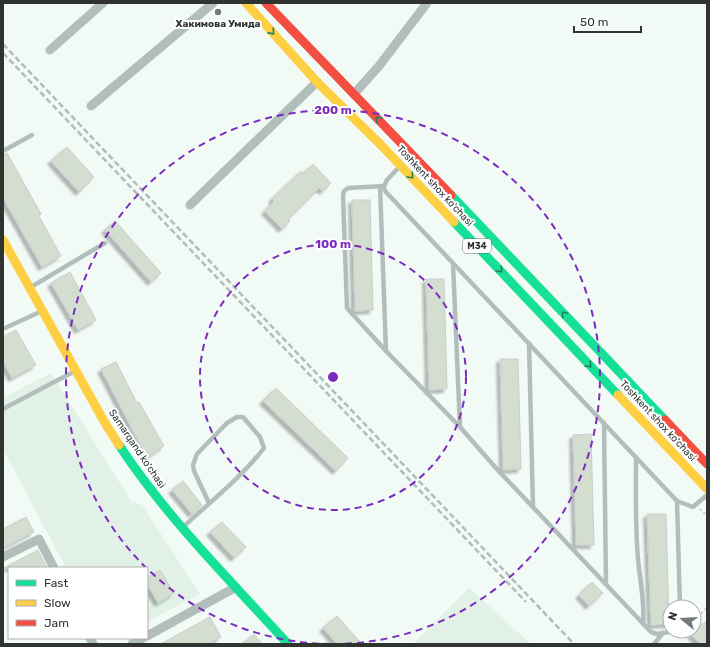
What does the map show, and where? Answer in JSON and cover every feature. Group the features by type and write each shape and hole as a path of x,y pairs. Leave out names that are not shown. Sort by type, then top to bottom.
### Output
{"main road":[{"name":"Toshkent shox ko'chasi","path":"246,3 317,82 381,145 707,489"},
{"name":"Toshkent shox ko'chasi","path":"266,3 393,134 707,464"},
{"path":"381,145 393,134"},
{"name":"Samarqand ko'chasi","path":"3,240 75,371 105,423 131,463 182,528 288,644"}],"street":[{"path":"50,50 103,3"},
{"path":"91,106 213,3"},
{"path":"354,94 379,66 427,3"},
{"path":"190,205 317,82"},
{"path":"3,557 39,539 53,567"},
{"path":"148,635 236,587"},
{"path":"132,644 141,639"}],"lane":[{"path":"3,151 32,135"},
{"path":"386,351 382,186 400,165"},
{"path":"382,186 453,264 677,501 693,507 707,495"},
{"path":"382,186 348,188 344,191 346,302 350,313 460,427 643,624 651,632 657,634 662,633"},
{"path":"29,288 105,243"},
{"path":"453,264 460,427"},
{"path":"5,328 42,311"},
{"path":"528,343 533,507"},
{"path":"3,409 75,371"},
{"path":"182,528 209,503 253,462 264,448 260,437 243,418 237,416 227,422 197,454 193,465 194,471 209,503"},
{"path":"604,423 606,584"},
{"path":"636,457 636,515 638,560 644,609 643,624"},
{"path":"677,501 680,599"},
{"path":"654,644 662,634"}],"path":[{"path":"696,505 707,516"}],"shaded area":[{"path":"51,373 131,501 142,505 200,594 148,621 148,567 65,567 3,449 3,398"},
{"path":"469,588 531,644 413,644"}],"building":[{"path":"67,147 94,177 79,192 51,161"},
{"path":"7,153 41,214 39,216 61,256 42,267 3,198 3,155"},
{"path":"313,164 331,183 323,191 319,188 288,219 290,221 282,229 265,211 274,201 272,199 301,171 303,174"},
{"path":"352,200 370,200 373,310 355,311"},
{"path":"115,221 161,273 151,282 105,230"},
{"path":"70,272 96,320 78,330 51,283"},
{"path":"426,279 444,279 447,389 429,390"},
{"path":"16,330 36,365 12,378 3,362 3,337"},
{"path":"500,359 518,359 521,469 503,470"},
{"path":"116,362 137,403 139,402 164,446 147,458 101,369"},
{"path":"276,388 348,458 336,471 263,401"},
{"path":"591,434 594,545 576,545 573,435"},
{"path":"183,481 202,505 192,514 172,490"},
{"path":"647,514 666,514 668,599 662,599 662,624 651,625"},
{"path":"26,517 34,532 3,548 3,529"},
{"path":"222,522 246,547 234,558 210,532"},
{"path":"38,550 46,567 8,567 4,568"},
{"path":"160,570 174,593 158,603 148,586 148,577"},
{"path":"592,582 603,593 589,606 579,595"},
{"path":"337,616 362,644 337,644 323,628"},
{"path":"210,617 221,637 208,644 161,644"},
{"path":"707,620 707,644 700,644 695,639 702,639 702,625"},
{"path":"254,634 262,644 242,644"}],"railway":[{"path":"3,44 574,644"},
{"path":"3,53 526,602"}],"traffic: fast":[{"path":"451,195 665,420"},
{"path":"454,222 618,395"},
{"path":"119,445 178,523 288,644"}],"traffic: slow":[{"path":"246,3 317,82 381,145 454,222"},
{"path":"3,240 105,423 119,445"},
{"path":"618,395 707,489"}],"traffic: jam":[{"path":"266,3 451,195"},
{"path":"665,420 707,464"}],"place":[{"name":"Хакимова Умида","path":"218,12"}]}
